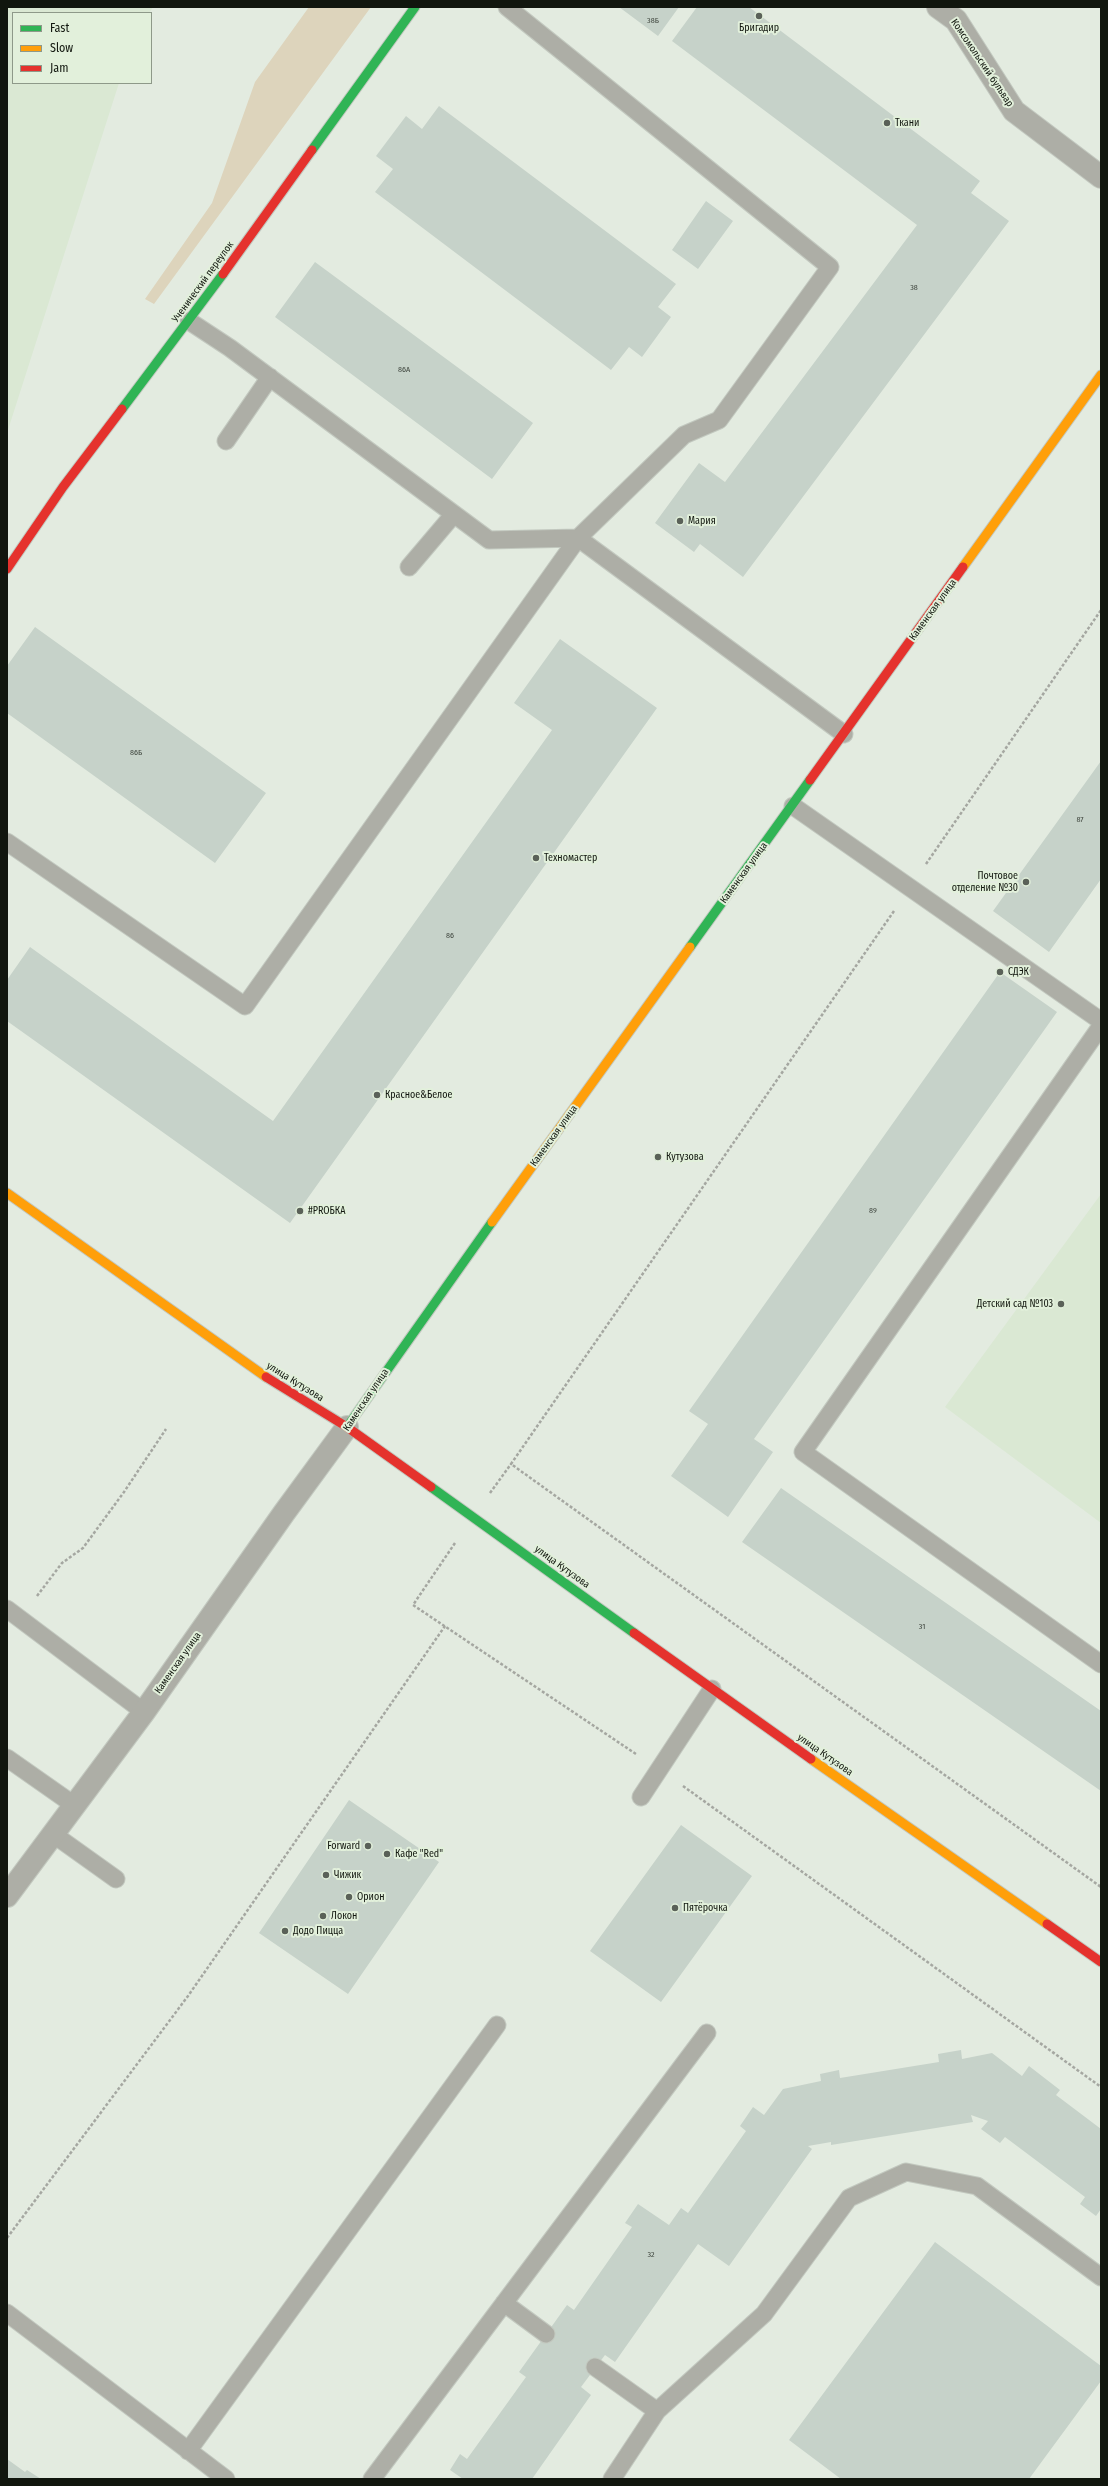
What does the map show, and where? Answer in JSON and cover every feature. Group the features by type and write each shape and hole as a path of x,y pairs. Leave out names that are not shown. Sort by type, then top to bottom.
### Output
{"street":[{"name":"Ученический переулок","path":"7,569 63,488 189,321 415,7"},
{"name":"Комсомольский бульвар","path":"938,7 956,20 1014,111 1101,178"},
{"name":"Каменская улица","path":"7,1896 144,1712 284,1513 348,1427 398,1352 793,806 1101,375"},
{"name":"улица Кутузова","path":"7,1193 266,1378 348,1427 712,1689 1101,1962"}],"lane":[{"path":"7,842 245,1006 578,538 684,435 719,420 830,267 508,7"},
{"path":"189,321 270,377 489,540 578,538 844,734"},
{"path":"226,441 270,377"},
{"path":"409,567 454,514"},
{"path":"793,806 1101,1021"},
{"path":"1101,1026 803,1452 1101,1664"},
{"path":"14,1614 144,1712"},
{"path":"641,1797 712,1689"},
{"path":"7,1758 74,1805"},
{"path":"53,1834 116,1879"},
{"path":"188,2451 497,2025"},
{"path":"372,2479 706,2033"},
{"path":"612,2479 657,2411 764,2314 849,2198 906,2172 977,2186 1101,2277"},
{"path":"504,2303 546,2334"},
{"path":"7,2314 226,2479"},
{"path":"595,2368 657,2411"}],"path":[{"path":"1101,610 511,1464 1101,1887"},
{"path":"14,1614 62,1563 83,1548 124,1492 166,1429"},
{"path":"413,1605 660,1770 1101,2087"},
{"path":"7,2238 188,1996 445,1626"}],"shaded area":[{"path":"7,7 153,7 150,12 12,12 12,84 119,84 7,433"},
{"path":"309,7 371,7 154,304 145,299 212,203 255,82"},
{"name":"Детский сад №103","path":"1101,1194 1101,1523 945,1407"}],"building":[{"path":"619,7 679,7 658,36"},
{"path":"697,7 749,7 980,181 971,193 1009,221 743,577 700,544 694,552 655,523 699,463 725,482 917,225 672,41"},
{"path":"439,106 676,284 658,307 671,317 642,357 629,347 611,370 375,192 393,169 376,156 406,116 422,129"},
{"path":"706,201 733,221 698,269 672,250"},
{"path":"315,262 533,423 492,479 275,317"},
{"path":"35,627 266,793 215,863 7,713 7,666"},
{"path":"560,639 657,708 290,1223 7,1021 7,980 30,947 273,1121 552,730 514,703"},
{"path":"1101,761 1101,879 1049,952 993,911"},
{"path":"1000,972 1057,1012 754,1439 773,1452 728,1517 671,1476 708,1424 689,1411"},
{"path":"781,1488 1101,1711 1101,1791 742,1542"},
{"name":"Орион","path":"349,1800 439,1862 348,1994 259,1933"},
{"name":"Пятёрочка","path":"681,1825 752,1876 661,2002 590,1951"},
{"path":"961,2050 962,2059 992,2053 1022,2076 1029,2066 1060,2090 1056,2095 1101,2129 1101,2209 1096,2216 1080,2204 1085,2197 1005,2137 1000,2143 981,2129 988,2121 971,2115 973,2122 831,2145 831,2142 808,2146 812,2149 729,2266 698,2244 615,2362 605,2355 581,2387 591,2395 532,2479 463,2479 450,2470 460,2454 467,2459 526,2377 519,2372 567,2305 574,2310 632,2227 625,2223 638,2204 669,2225 681,2208 688,2213 746,2131 740,2126 753,2107 764,2115 783,2089 821,2081 820,2074 839,2070 840,2078 939,2062 938,2054"},
{"path":"935,2242 1101,2366 1101,2381 1029,2479 841,2479 789,2440"},
{"path":"7,2459 25,2472 27,2470 41,2479 7,2479"}],"traffic: fast":[{"path":"312,150 415,7"},
{"path":"122,409 223,274"},
{"path":"690,947 810,780"},
{"path":"347,1427 492,1222"},
{"path":"431,1487 634,1633"}],"traffic: slow":[{"path":"963,567 1101,375"},
{"path":"492,1222 690,947"},
{"path":"7,1193 266,1377"},
{"path":"811,1759 1047,1924"}],"traffic: jam":[{"path":"223,274 312,150"},
{"path":"7,569 63,487 122,409"},
{"path":"810,780 963,567"},
{"path":"266,1377 347,1427 431,1487"},
{"path":"634,1633 811,1759"},
{"path":"1047,1924 1101,1962"}],"place":[{"name":"Бригадир","path":"759,16"},
{"name":"Ткани","path":"887,123"},
{"name":"Мария","path":"680,521"},
{"name":"Техномастер","path":"536,858"},
{"name":"Почтовое отделение №30","path":"1026,882"},
{"name":"СДЭК","path":"1000,972"},
{"name":"Красное&Белое","path":"377,1095"},
{"name":"Кутузова","path":"658,1157"},
{"name":"#PROБКА","path":"300,1211"},
{"name":"Детский сад №103","path":"1061,1304"},
{"name":"Forward","path":"368,1846"},
{"name":"Кафе \"Red\"","path":"387,1854"},
{"name":"Чижик","path":"326,1875"},
{"name":"Орион","path":"349,1897"},
{"name":"Пятёрочка","path":"675,1908"},
{"name":"Локон","path":"323,1916"},
{"name":"Додо Пицца","path":"285,1931"}]}
